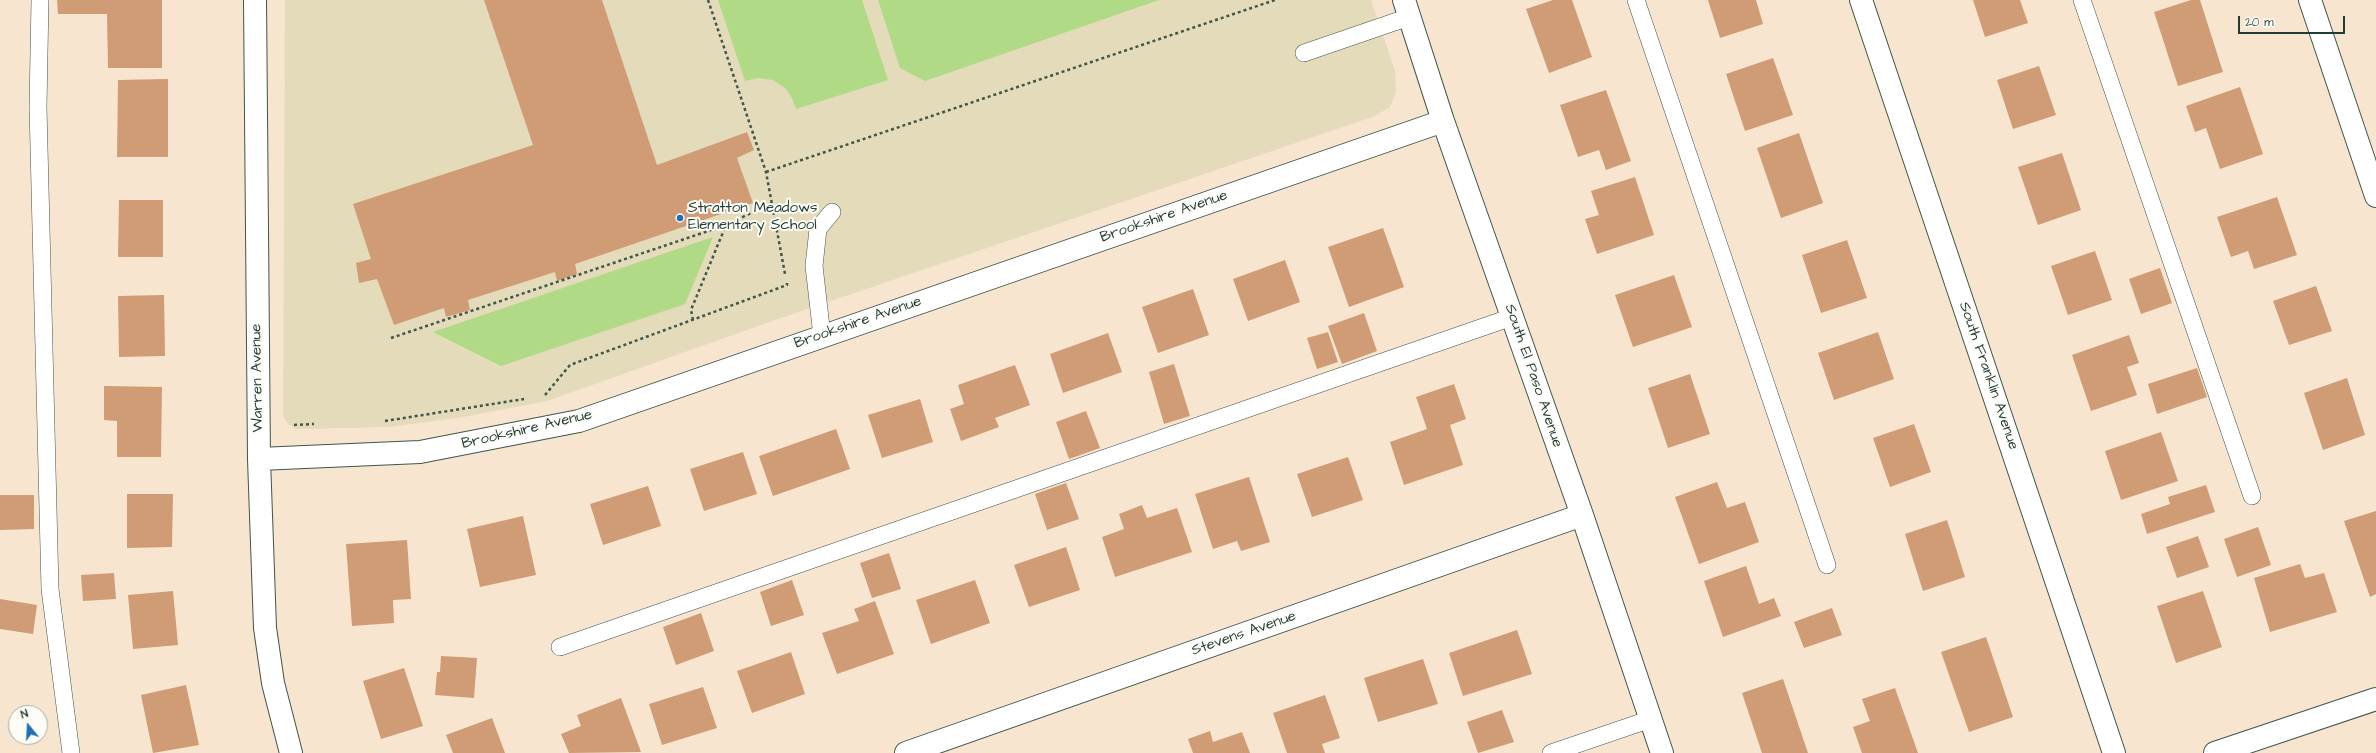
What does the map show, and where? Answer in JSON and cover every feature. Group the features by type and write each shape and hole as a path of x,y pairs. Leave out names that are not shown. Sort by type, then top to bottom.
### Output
{"street":[{"name":"Warren Avenue","path":"255,0 259,459 265,628 273,683 291,753"},
{"name":"South Franklin Avenue","path":"1861,0 2114,753"},
{"path":"2310,0 2376,196"},
{"name":"South El Paso Avenue","path":"1406,9 1443,121 1582,515 1662,753"},
{"name":"Brookshire Avenue","path":"259,459 420,452 579,421 1443,121"},
{"name":"Stevens Avenue","path":"906,753 1582,515"},
{"path":"2215,753 2376,699"}],"lane":[{"path":"40,0 38,107 50,589 71,753"},
{"path":"1636,0 1827,565"},
{"path":"2082,0 2252,496"},
{"path":"1304,53 1406,9"},
{"path":"822,336 814,266 818,229 832,212"},
{"path":"560,647 1512,317"},
{"path":"1551,753 1651,719"}],"path":[{"path":"540,396 547,395 570,365 787,285 766,172 708,0"},
{"path":"766,172 1275,0"},
{"path":"391,338 726,225 772,203"},
{"path":"693,320 691,310 726,225"},
{"path":"378,422 532,398"},
{"path":"294,425 317,424"}],"shaded area":[{"name":"Stratton Meadows Elementary School","path":"285,0 1371,0 1395,71 1396,92 1390,107 1375,116 775,320 547,401 463,417 390,427 296,429 288,424 283,416"}],"green space":[{"path":"718,0 862,0 888,80 796,109 792,98 786,89 773,80 758,78 745,81"},
{"path":"878,0 1159,0 925,81 900,68"},
{"path":"713,237 685,304 501,366 433,332"}],"building":[{"path":"57,0 162,0 162,68 108,68 107,14 58,14"},
{"path":"484,0 602,0 657,165 747,132 754,150 737,158 753,203 575,264 577,274 557,281 555,272 468,300 470,310 446,317 444,308 394,325 377,279 359,283 356,263 371,259 353,204 533,145"},
{"path":"1553,0 1572,0 1592,57 1549,73 1526,9"},
{"path":"1708,0 1756,0 1763,24 1720,38"},
{"path":"1973,0 2020,0 2028,23 1985,37"},
{"path":"2191,0 2200,0 2223,72 2178,86 2154,12"},
{"path":"1773,58 1793,115 1745,131 1726,74"},
{"path":"2039,66 2056,115 2013,129 1997,80"},
{"path":"168,79 168,157 117,157 118,80"},
{"path":"2240,87 2263,154 2220,169 2206,128 2195,132 2186,106"},
{"path":"1606,90 1631,161 1606,170 1599,150 1578,157 1560,105"},
{"path":"1799,133 1823,203 1781,218 1757,148"},
{"path":"2062,153 2081,210 2038,225 2018,167"},
{"path":"1635,177 1654,235 1597,254 1585,219 1599,215 1591,191"},
{"path":"2277,197 2297,255 2254,269 2248,251 2231,257 2217,217"},
{"path":"119,200 163,200 163,257 118,257"},
{"path":"1383,228 1404,287 1349,307 1328,247"},
{"path":"1847,240 1867,298 1821,313 1802,255"},
{"path":"2095,251 2112,300 2068,315 2051,266"},
{"path":"1285,260 1300,302 1248,321 1233,279"},
{"path":"2160,268 2172,303 2141,314 2129,279"},
{"path":"1674,275 1692,327 1633,347 1615,295"},
{"path":"2316,286 2332,331 2289,345 2273,301"},
{"path":"1193,289 1209,335 1158,353 1142,307"},
{"path":"164,295 165,356 119,357 118,296"},
{"path":"1364,313 1377,351 1342,364 1328,326"},
{"path":"1328,332 1338,362 1317,369 1307,338"},
{"path":"1878,332 1894,379 1834,400 1818,353"},
{"path":"1108,333 1122,372 1063,393 1050,354"},
{"path":"2129,335 2139,363 2127,367 2137,395 2091,411 2072,355"},
{"path":"1174,364 1190,416 1164,424 1149,372"},
{"path":"1015,365 1030,405 995,418 999,427 961,441 950,409 964,404 958,385"},
{"path":"2197,368 2207,397 2157,414 2148,384"},
{"path":"1690,374 1710,434 1668,448 1648,388"},
{"path":"2347,378 2365,435 2323,450 2304,393"},
{"path":"1454,384 1466,419 1450,425 1463,465 1404,485 1390,442 1427,429 1416,397"},
{"path":"104,386 162,387 161,457 117,457 117,421 104,420"},
{"path":"920,399 933,442 882,458 868,415"},
{"path":"1086,411 1100,448 1069,459 1056,422"},
{"path":"1914,424 1931,472 1890,487 1873,438"},
{"path":"836,429 850,469 773,496 759,456"},
{"path":"2161,432 2178,481 2121,500 2105,451"},
{"path":"743,452 757,494 704,511 690,469"},
{"path":"1348,457 1363,500 1312,517 1297,474"},
{"path":"1249,477 1270,542 1241,551 1237,541 1213,549 1195,494"},
{"path":"1717,482 1727,508 1745,502 1759,542 1699,564 1675,497"},
{"path":"1066,483 1079,519 1047,530 1035,494"},
{"path":"2206,485 2215,512 2147,534 2141,514 2170,504 2168,497"},
{"path":"648,486 661,526 603,545 590,504"},
{"path":"127,494 173,494 172,547 127,548"},
{"path":"0,495 34,495 34,529 0,530"},
{"path":"1142,505 1147,518 1177,508 1192,552 1115,577 1102,537 1124,529 1119,514"},
{"path":"2376,511 2376,594 2370,597 2344,521"},
{"path":"523,516 536,575 480,587 467,529"},
{"path":"1947,520 1965,577 1923,591 1905,534"},
{"path":"2258,527 2271,565 2237,577 2224,539"},
{"path":"2198,536 2209,567 2177,578 2166,547"},
{"path":"407,540 411,599 393,600 394,623 352,626 346,544"},
{"path":"1066,547 1080,590 1029,607 1014,565"},
{"path":"889,553 901,589 872,598 860,563"},
{"path":"2300,564 2305,578 2324,573 2337,612 2270,632 2254,578"},
{"path":"1746,566 1759,604 1774,598 1781,616 1723,637 1704,581"},
{"path":"114,573 116,599 83,601 81,575"},
{"path":"792,580 804,615 771,626 760,592"},
{"path":"975,580 990,623 931,644 916,600"},
{"path":"173,591 178,645 133,649 128,595"},
{"path":"2203,591 2222,647 2176,663 2157,606"},
{"path":"0,599 37,605 33,634 0,629"},
{"path":"875,601 894,654 837,674 822,633 859,621 854,609"},
{"path":"1832,608 1842,635 1804,648 1794,622"},
{"path":"701,613 714,651 676,665 663,627"},
{"path":"1517,630 1532,674 1463,696 1449,653"},
{"path":"1986,637 2013,717 1969,732 1941,652"},
{"path":"791,652 805,694 752,713 737,671"},
{"path":"441,656 477,658 474,698 435,695 437,672 440,672"},
{"path":"1423,659 1438,704 1378,722 1364,678"},
{"path":"404,668 423,726 381,739 363,681"},
{"path":"1783,679 1808,753 1762,753 1742,693"},
{"path":"186,685 199,745 153,753 141,695"},
{"path":"703,687 717,728 662,745 649,704"},
{"path":"1895,688 1918,753 1862,753 1853,727 1870,721 1862,699"},
{"path":"1325,695 1340,738 1322,744 1325,753 1287,753 1273,713"},
{"path":"621,698 641,752 569,753 561,734 581,726 577,715"},
{"path":"1502,710 1514,742 1478,753 1467,722"},
{"path":"492,718 505,753 453,753 446,735"},
{"path":"1210,731 1213,742 1242,732 1250,753 1193,753 1188,739"}],"place":[{"name":"Stratton Meadows Elementary School","path":"680,218"}]}
